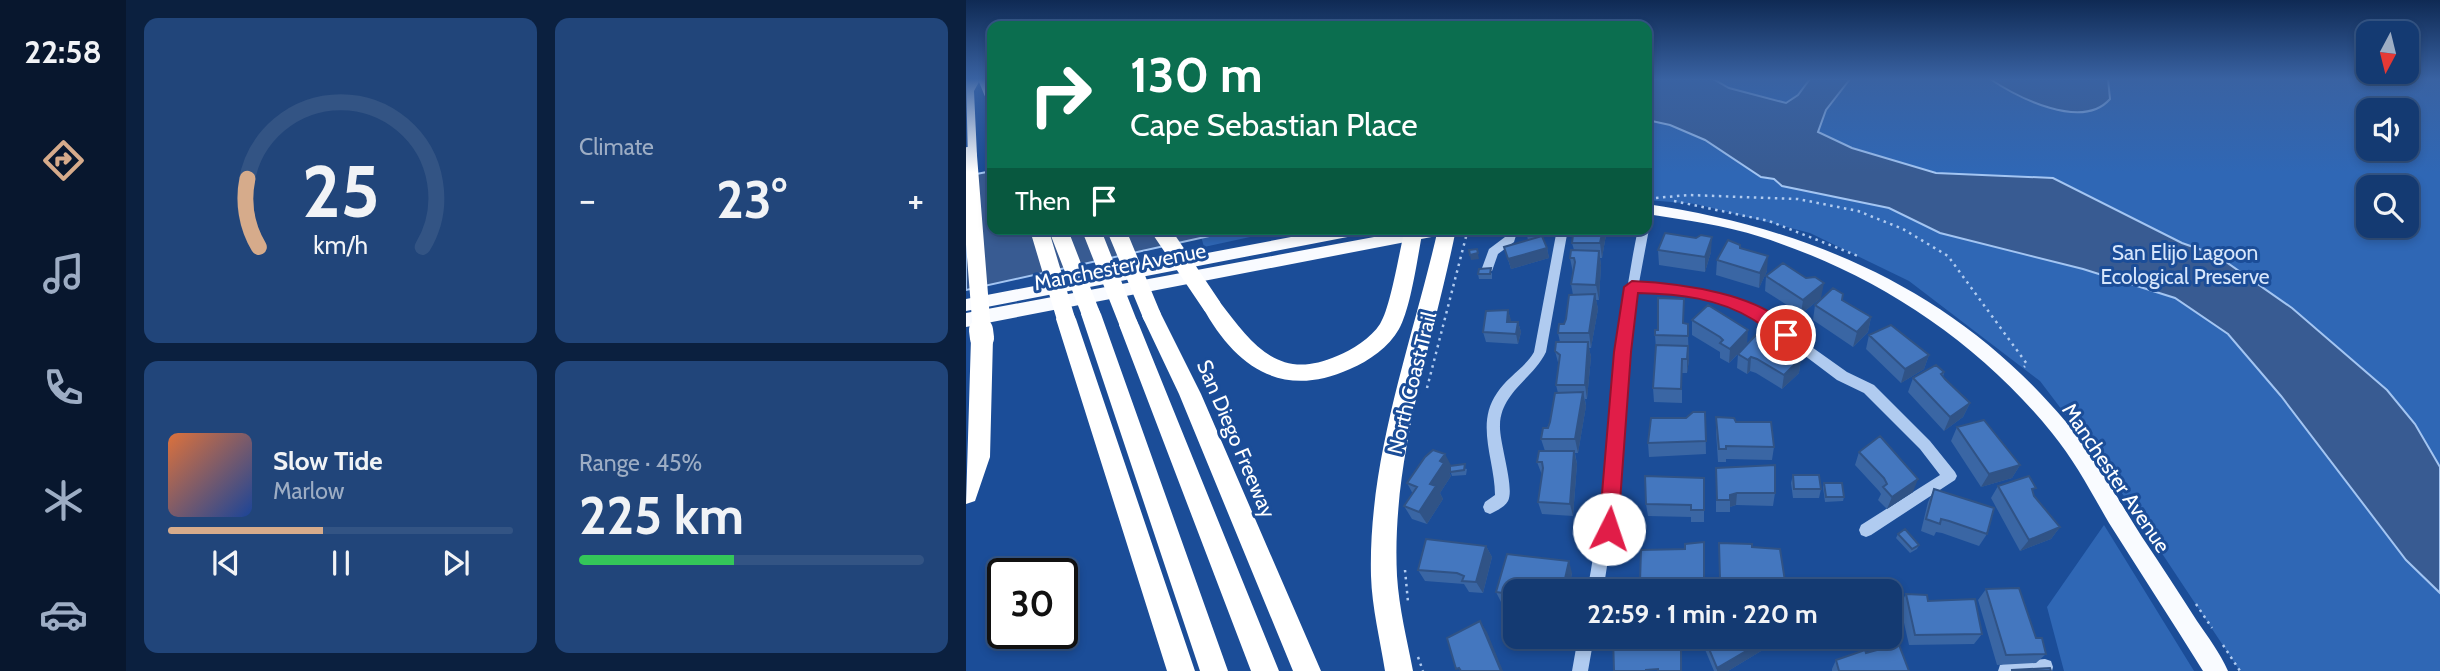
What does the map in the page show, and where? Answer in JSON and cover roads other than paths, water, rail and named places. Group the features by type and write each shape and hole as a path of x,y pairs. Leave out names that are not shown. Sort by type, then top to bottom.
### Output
{"highway":[{"path":"966,493 978,457 982,338 967,110"},
{"path":"1041,235 1181,671"},
{"path":"1060,235 1091,314 1214,671"},
{"path":"1093,235 1265,671"},
{"name":"San Diego Freeway","path":"1118,235 1152,316 1190,394 1307,671"},
{"path":"1164,235 1247,352 1270,368 1292,372 1330,368 1359,356 1383,337 1391,325 1413,235"},
{"path":"1399,671 1384,576 1388,495 1398,436 1446,235"}],"main road":[{"name":"Manchester Avenue","path":"1652,207 1760,230 1824,252 1919,302 2015,379 2059,427 2216,671"},
{"name":"Manchester Avenue","path":"966,305 1332,235"},
{"name":"Manchester Avenue","path":"966,320 1399,235"}],"street":[{"path":"1488,268 1493,251 1510,239 1511,235"},
{"path":"1490,507 1502,498 1503,489 1493,432 1497,405 1503,393 1537,361 1562,235"},
{"path":"1598,579 1609,529 1622,352 1643,235"},
{"path":"1632,287 1680,289 1726,300 1760,316 1842,376 1869,389 1925,444 1950,476 1866,530"},
{"path":"1580,671 1584,649"}],"lane":[{"path":"2006,671 2045,667"}],"park label":[{"name":"San Elijo Lagoon Ecological Preserve","path":"2185,265"}]}
